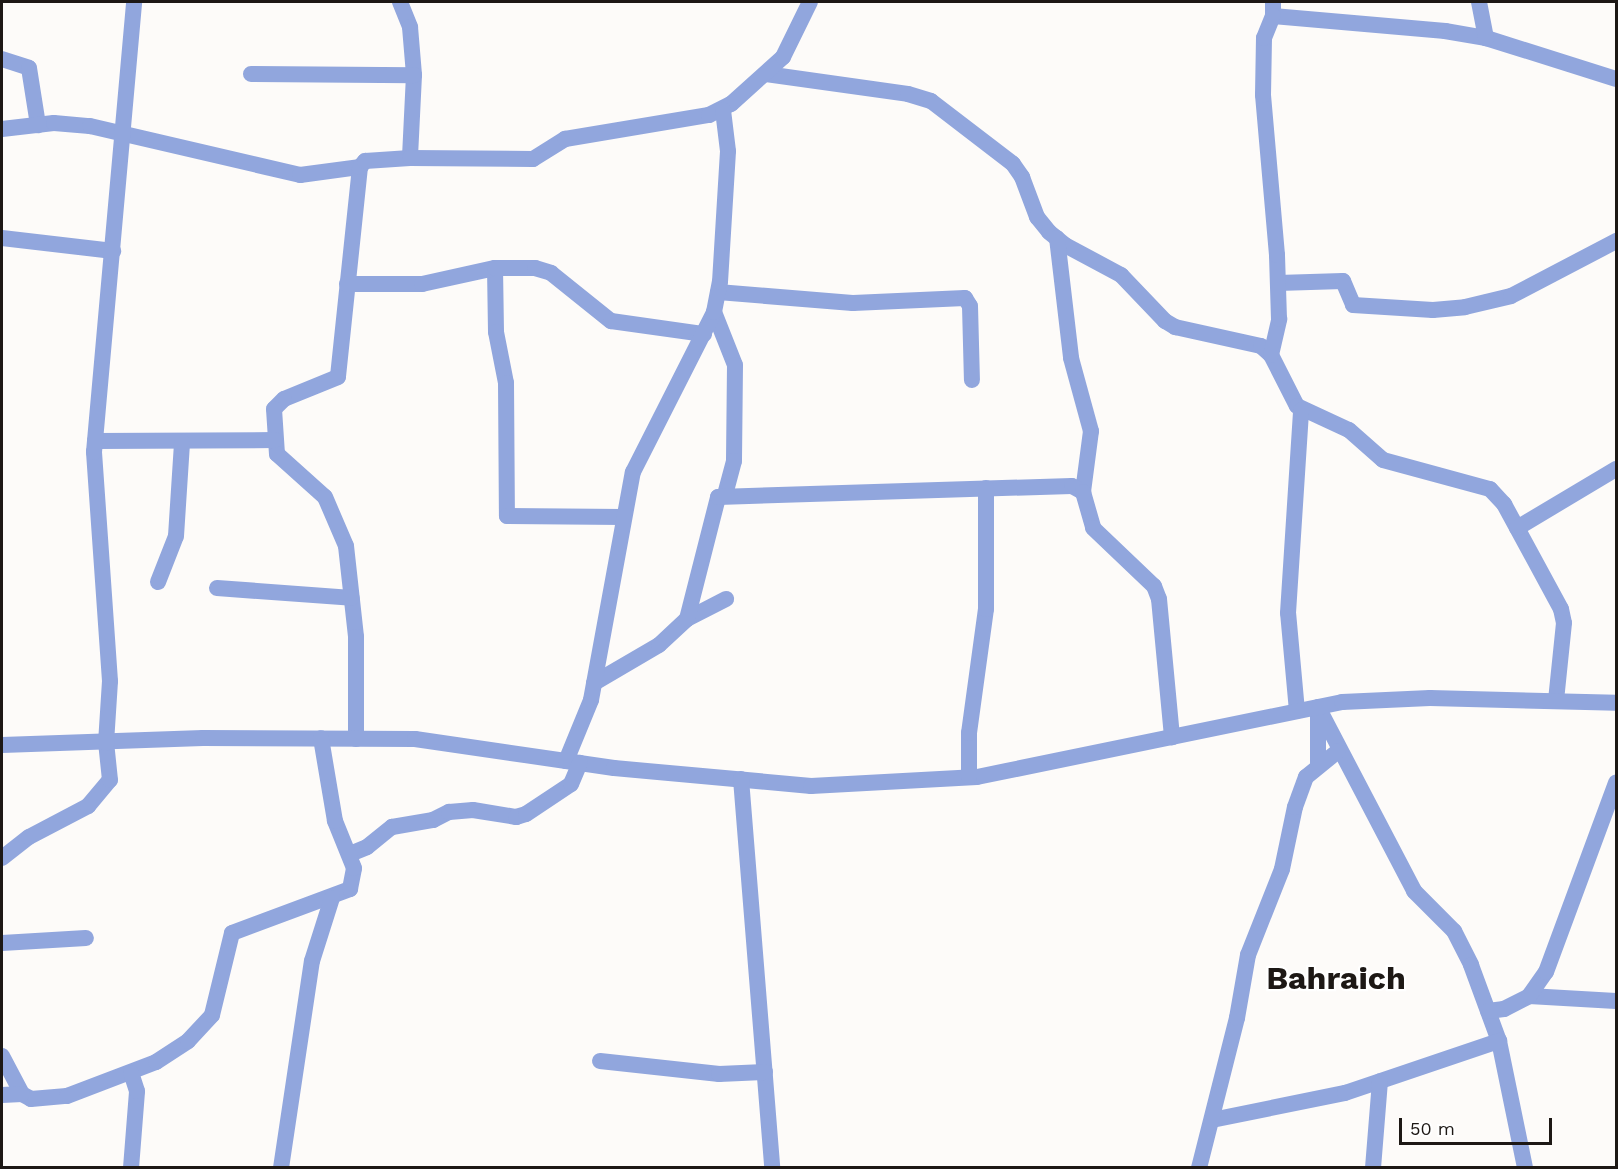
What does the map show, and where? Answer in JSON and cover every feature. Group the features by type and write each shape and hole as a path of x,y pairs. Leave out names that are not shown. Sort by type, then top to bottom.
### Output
{"street":[{"path":"2,858 29,837 88,806 105,790 110,771 106,743 110,681 95,441 134,2"},
{"path":"400,2 410,27 414,75 410,158"},
{"path":"356,739 356,637 346,546 325,497 277,454 274,410 278,402 338,377 360,167 365,161 410,158 533,159 565,139 723,110 783,57 810,2"},
{"path":"1479,2 1485,38"},
{"path":"1270,355 1279,319 1263,95 1264,38 1273,9 1485,38 1617,79"},
{"path":"2,59 29,68 38,125"},
{"path":"251,74 414,75"},
{"path":"766,74 908,94 931,101 1012,164 1022,177 1037,216 1057,238 1121,275 1158,314 1175,327 1248,341 1270,355 1291,398 1302,410 1349,430 1383,460 1490,489 1517,528 1561,609 1564,623 1556,700"},
{"path":"350,854 367,847 392,827 433,820 449,812 473,810 516,817 526,814 571,784 573,762 594,683 623,517 641,451 714,312 718,292 728,151 723,110"},
{"path":"2,129 38,125 90,126 300,175 360,167"},
{"path":"2,238 113,251"},
{"path":"1057,238 1071,358 1090,431 1083,492 1093,528 1146,577 1159,599 1172,737"},
{"path":"1278,283 1342,281 1353,304 1433,310 1465,307 1512,296 1617,241"},
{"path":"347,284 422,284 495,268 535,268 551,273 611,321 704,334"},
{"path":"495,268 496,332 506,383 507,516 623,517"},
{"path":"718,292 853,303 965,298 970,306 972,380"},
{"path":"714,312 735,365 734,461 725,495"},
{"path":"1297,711 1288,613 1302,410"},
{"path":"95,441 275,440"},
{"path":"158,582 176,536 182,442"},
{"path":"1517,528 1617,469"},
{"path":"687,619 715,501 725,495 1072,486 1083,492"},
{"path":"969,777 969,733 986,609 986,488"},
{"path":"217,588 352,598"},
{"path":"594,683 658,645 687,619 726,599"},
{"path":"2,746 321,738 415,739 573,762 811,786 969,777 1318,707 1430,698 1617,703"},
{"path":"1318,707 1338,751 1414,891 1454,931 1499,1041 1525,1167"},
{"path":"1318,707 1318,765"},
{"path":"2,1095 22,1094 31,1099 67,1096 131,1073 188,1041 212,1015 232,933 332,898 350,889 353,881 350,854 335,821 321,738"},
{"path":"1199,1167 1238,1018 1248,955 1282,869 1295,807 1306,777 1338,751"},
{"path":"741,779 772,1167"},
{"path":"1488,1011 1504,1010 1529,996 1546,972 1617,783"},
{"path":"281,1167 312,961 332,898"},
{"path":"2,943 86,938"},
{"path":"1529,996 1617,1000"},
{"path":"1212,1120 1305,1103 1380,1081 1499,1041"},
{"path":"2,1056 22,1094"},
{"path":"600,1061 718,1074 765,1072"},
{"path":"131,1073 136,1091 131,1167"},
{"path":"1373,1167 1380,1081"}],"district":[{"name":"Bahraich","path":"1336,978"}]}
